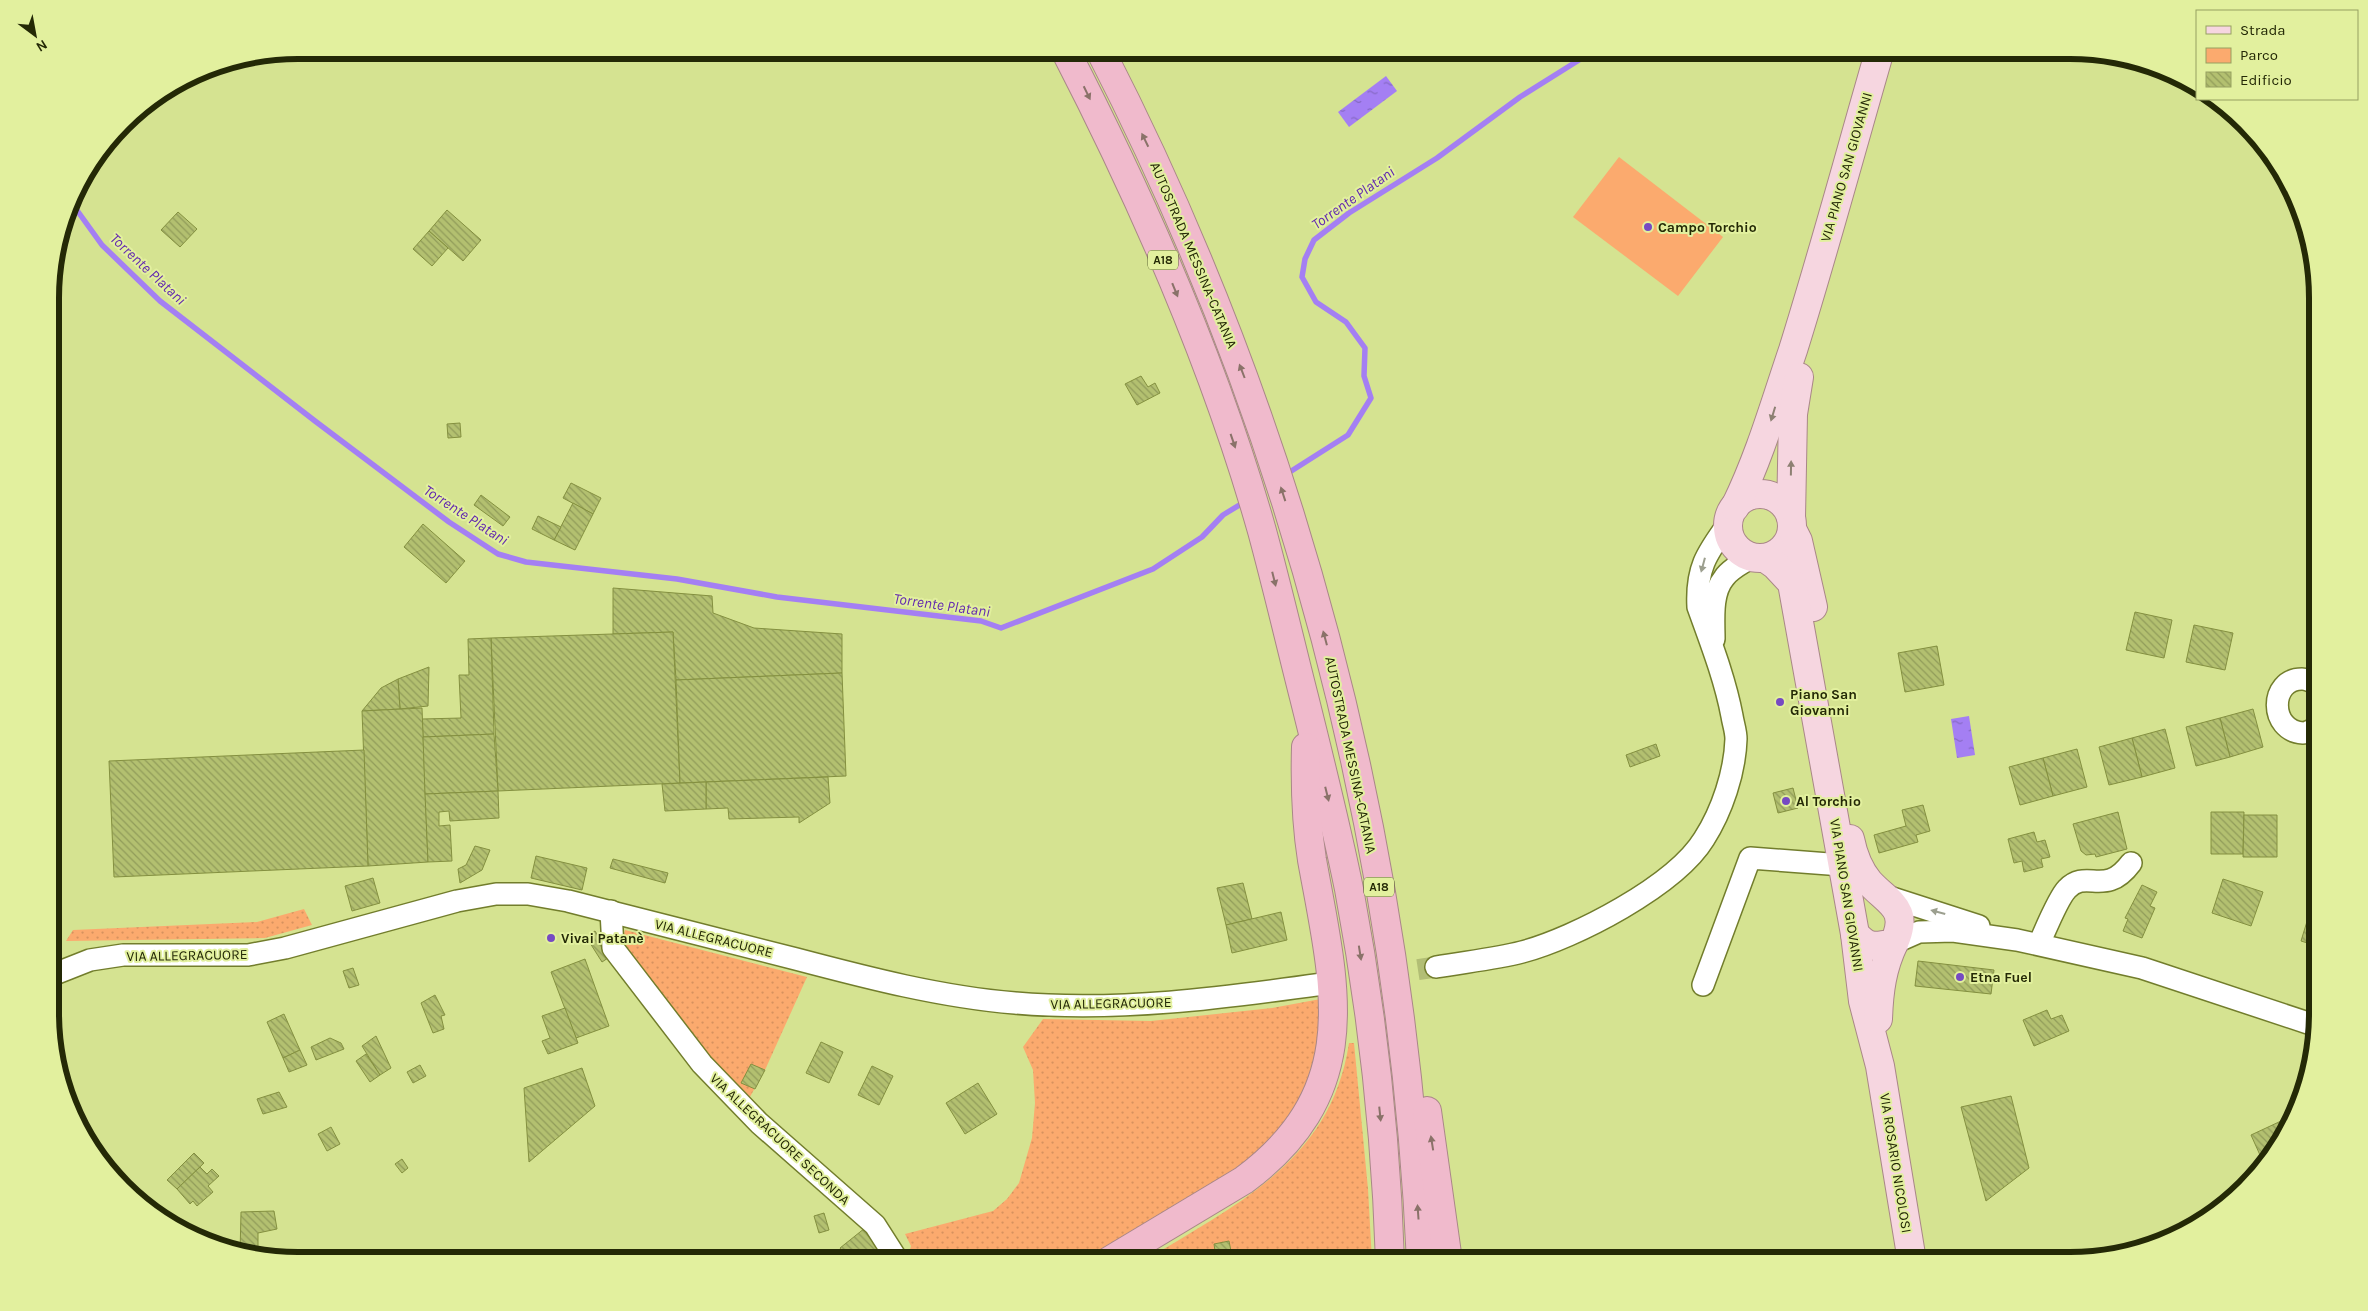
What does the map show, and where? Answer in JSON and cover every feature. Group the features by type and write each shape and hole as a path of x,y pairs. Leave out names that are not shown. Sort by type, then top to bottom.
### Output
{"highway":[{"name":"A18","path":"1069,59 1148,223 1216,393 1262,532 1339,842 1359,949 1376,1080 1389,1252"},
{"name":"AUTOSTRADA MESSINA-CATANIA","path":"1104,59 1148,146 1217,305 1292,521 1336,679 1360,780 1400,1012 1414,1149 1420,1252"},
{"path":"1124,1252 1244,1180 1264,1164 1291,1137 1313,1103 1321,1085 1331,1051 1333,1028 1326,930 1312,858 1304,794 1308,713"},
{"path":"1140,1252 1270,1170 1285,1156 1309,1126 1328,1087 1339,1051 1343,1028 1341,966 1324,857 1308,815"},
{"path":"1372,846 1395,910 1444,1218 1447,1252"}],"main road":[{"name":"VIA PIANO SAN GIOVANNI","path":"1813,284 1877,59"},
{"path":"1813,284 1793,414 1789,539 1783,548 1758,557 1742,553 1734,545 1729,535 1731,516 1767,432 1813,284"},
{"path":"1731,516 1743,499 1754,495 1766,495 1777,499 1786,507 1791,523"},
{"name":"VIA PIANO SAN GIOVANNI","path":"1791,523 1798,541 1808,582 1852,850 1859,867 1869,882 1886,896 1900,916 1901,928 1885,963 1879,991 1880,1066"},
{"name":"VIA PIANO SAN GIOVANNI","path":"1758,557 1775,565 1792,583 1855,934 1863,1001 1880,1066"},
{"path":"1855,934 1864,944 1876,947 1894,943"},
{"name":"VIA ROSARIO NICOLOSI","path":"1880,1066 1911,1252"}],"street":[{"path":"1436,967 1522,952 1566,936 1609,914 1659,884 1687,860 1704,840 1717,813 1730,778 1736,738 1727,693 1698,607 1698,594 1703,559 1731,516"},
{"path":"1713,649 1716,596 1719,586 1724,578 1758,557"},
{"path":"2309,681 2302,679 2287,684 2277,698 2277,715 2287,728 2303,733 2309,731"},
{"path":"1703,985 1750,858 1842,865"},
{"path":"2038,944 2066,889 2077,882 2108,882 2122,875 2131,863"},
{"name":"VIA ALLEGRACUORE","path":"59,972 90,960 123,955 248,955 284,948 458,901 496,894 528,894 568,900 901,986 1016,1003 1077,1006 1152,1004 1229,997 1323,984"},
{"path":"1886,896 2017,940"},
{"name":"VIA ALLEGRACUORE SECONDA","path":"611,912 613,948 702,1064 759,1123 846,1202 875,1225 892,1252"},
{"path":"1894,943 1919,932 1954,931 2038,944 2142,968 2309,1023"}],"green space":[{"name":"Campo Torchio","path":"1619,157 1723,237 1678,296 1573,217"},
{"path":"304,909 312,925 265,938 66,941 73,930 257,922"},
{"path":"625,930 807,977 765,1070 746,1104 620,948"},
{"path":"1326,998 1310,1087 1282,1131 1237,1171 1106,1252 909,1252 911,1246 905,1234 993,1211 1007,1199 1019,1183 1032,1138 1035,1103 1033,1070 1023,1047 1043,1019 1151,1021 1272,1008"},
{"path":"1349,1043 1354,1043 1368,1189 1372,1252 1159,1252 1245,1198 1274,1175 1300,1149 1322,1119 1339,1084"}],"water":[{"path":"1386,76 1397,91 1349,127 1338,112"},
{"path":"1969,716 1975,755 1957,758 1951,719"}],"building":[{"path":"447,210 481,240 463,261 429,231"},
{"path":"178,212 197,229 180,247 161,230"},
{"path":"429,231 448,248 432,266 413,249"},
{"path":"1141,376 1148,387 1155,383 1160,393 1137,405 1125,384"},
{"path":"460,423 461,437 448,438 447,424"},
{"path":"571,483 601,498 593,514 563,498"},
{"path":"481,495 510,517 503,526 474,505"},
{"path":"573,503 593,514 575,550 554,540"},
{"path":"538,516 561,527 554,540 532,529"},
{"path":"423,524 465,561 446,583 404,547"},
{"path":"613,588 712,596 713,613 754,628 842,634 842,673 676,680 673,632 613,634"},
{"path":"2135,612 2172,620 2164,658 2126,650"},
{"path":"2194,625 2233,633 2225,670 2186,662"},
{"path":"673,632 680,783 498,791 491,638"},
{"path":"491,638 494,734 423,737 422,719 461,718 459,675 469,675 468,639"},
{"path":"1937,646 1944,685 1905,692 1898,653"},
{"path":"429,667 428,706 400,709 398,679"},
{"path":"842,673 846,776 680,783 676,680"},
{"path":"398,679 400,709 362,711 381,688"},
{"path":"422,708 428,862 368,866 362,711"},
{"path":"2253,709 2263,747 2230,757 2220,718"},
{"path":"2220,718 2230,757 2196,766 2186,727"},
{"path":"2165,729 2175,768 2142,777 2132,738"},
{"path":"494,734 498,791 425,794 423,737"},
{"path":"2132,738 2142,777 2109,785 2099,747"},
{"path":"1656,744 1660,756 1630,767 1626,755"},
{"path":"2077,749 2087,787 2053,796 2043,758"},
{"path":"364,750 368,866 114,877 109,761"},
{"path":"2043,758 2053,796 2020,805 2009,767"},
{"path":"828,777 830,803 799,823 799,817 729,819 728,808 706,809 706,782"},
{"path":"706,782 706,809 665,811 662,784"},
{"name":"Al Torchio","path":"1793,788 1798,808 1778,813 1773,793"},
{"path":"498,791 499,818 450,821 449,811 439,812 439,826 450,825 452,861 428,862 425,794"},
{"path":"1923,805 1930,831 1916,835 1918,842 1879,853 1874,835 1906,826 1902,810"},
{"path":"2118,812 2127,849 2096,857 2095,854 2086,855 2081,851 2073,824"},
{"path":"2211,812 2244,812 2243,854 2211,854"},
{"path":"2244,815 2277,815 2277,857 2243,857"},
{"path":"2309,815 2309,855 2307,855"},
{"path":"2034,832 2037,842 2045,840 2050,857 2041,859 2043,867 2024,872 2022,861 2014,863 2008,839"},
{"path":"475,846 490,850 482,870 460,883 458,869 466,865"},
{"path":"536,856 587,868 582,890 531,878"},
{"path":"613,859 668,873 665,883 610,868"},
{"path":"373,878 380,903 352,911 345,886"},
{"path":"2223,879 2263,892 2251,926 2212,913"},
{"path":"1243,883 1252,919 1226,925 1217,888"},
{"path":"2142,885 2157,892 2150,906 2155,908 2142,938 2123,931 2128,919 2125,918"},
{"path":"1281,912 1287,940 1232,953 1226,925"},
{"path":"2309,915 2309,944 2301,941"},
{"path":"595,931 611,956 602,962 590,943 594,941 590,934"},
{"path":"585,959 609,1026 576,1038 551,972"},
{"path":"1918,961 1994,970 1991,994 1915,986"},
{"path":"353,968 359,985 349,988 343,971"},
{"path":"435,995 445,1015 441,1016 444,1029 433,1033 421,1003"},
{"path":"565,1008 578,1043 548,1054 542,1041 550,1038 542,1016"},
{"path":"2047,1010 2051,1019 2062,1015 2069,1031 2034,1046 2023,1020"},
{"path":"284,1014 300,1050 283,1058 267,1022"},
{"path":"376,1036 391,1068 380,1075 362,1046"},
{"path":"330,1038 341,1043 344,1049 316,1060 311,1047"},
{"path":"821,1042 843,1052 829,1083 806,1073"},
{"path":"300,1050 307,1065 289,1072 283,1058"},
{"path":"366,1054 380,1075 370,1082 356,1061"},
{"path":"751,1064 765,1070 755,1089 741,1083"},
{"path":"420,1065 426,1076 413,1083 407,1072"},
{"path":"872,1066 893,1076 879,1105 858,1095"},
{"path":"582,1068 595,1106 529,1162 524,1088"},
{"path":"978,1083 997,1114 965,1134 946,1103"},
{"path":"279,1092 287,1107 263,1114 257,1099"},
{"path":"2011,1096 2029,1168 1986,1201 1961,1107"},
{"path":"2285,1119 2261,1157 2251,1135"},
{"path":"331,1127 340,1144 327,1151 318,1134"},
{"path":"194,1153 204,1163 177,1189 167,1180"},
{"path":"402,1159 408,1168 402,1173 395,1164"},
{"path":"200,1167 207,1174 212,1169 219,1176 208,1186 213,1192 197,1206 193,1201 190,1204 177,1189"},
{"path":"274,1211 277,1229 258,1233 258,1249 240,1245 241,1212"},
{"path":"824,1213 829,1230 819,1233 814,1216"},
{"path":"865,1228 882,1252 843,1252 840,1248"},
{"path":"1229,1241 1231,1252 1210,1252 1215,1251 1214,1244"}],"waterway":[{"name":"Torrente Platani","path":"1285,475 1348,435 1371,398 1364,376 1365,348 1346,322 1316,302 1302,277 1305,259 1314,240 1349,213 1437,158 1520,97 1581,59"},
{"name":"Torrente Platani","path":"76,209 102,245 160,301 449,522 498,554 526,562 677,579 777,597 981,621 1001,628 1153,569 1202,537 1223,515 1246,501"}],"tunnel":[{"path":"1323,984 1436,967"}],"place":[{"name":"Campo Torchio","path":"1648,227"},
{"name":"Piano San Giovanni","path":"1780,702"},
{"name":"Al Torchio","path":"1786,801"},
{"name":"Vivai Patanè","path":"551,938"},
{"name":"Etna Fuel","path":"1960,977"}]}
